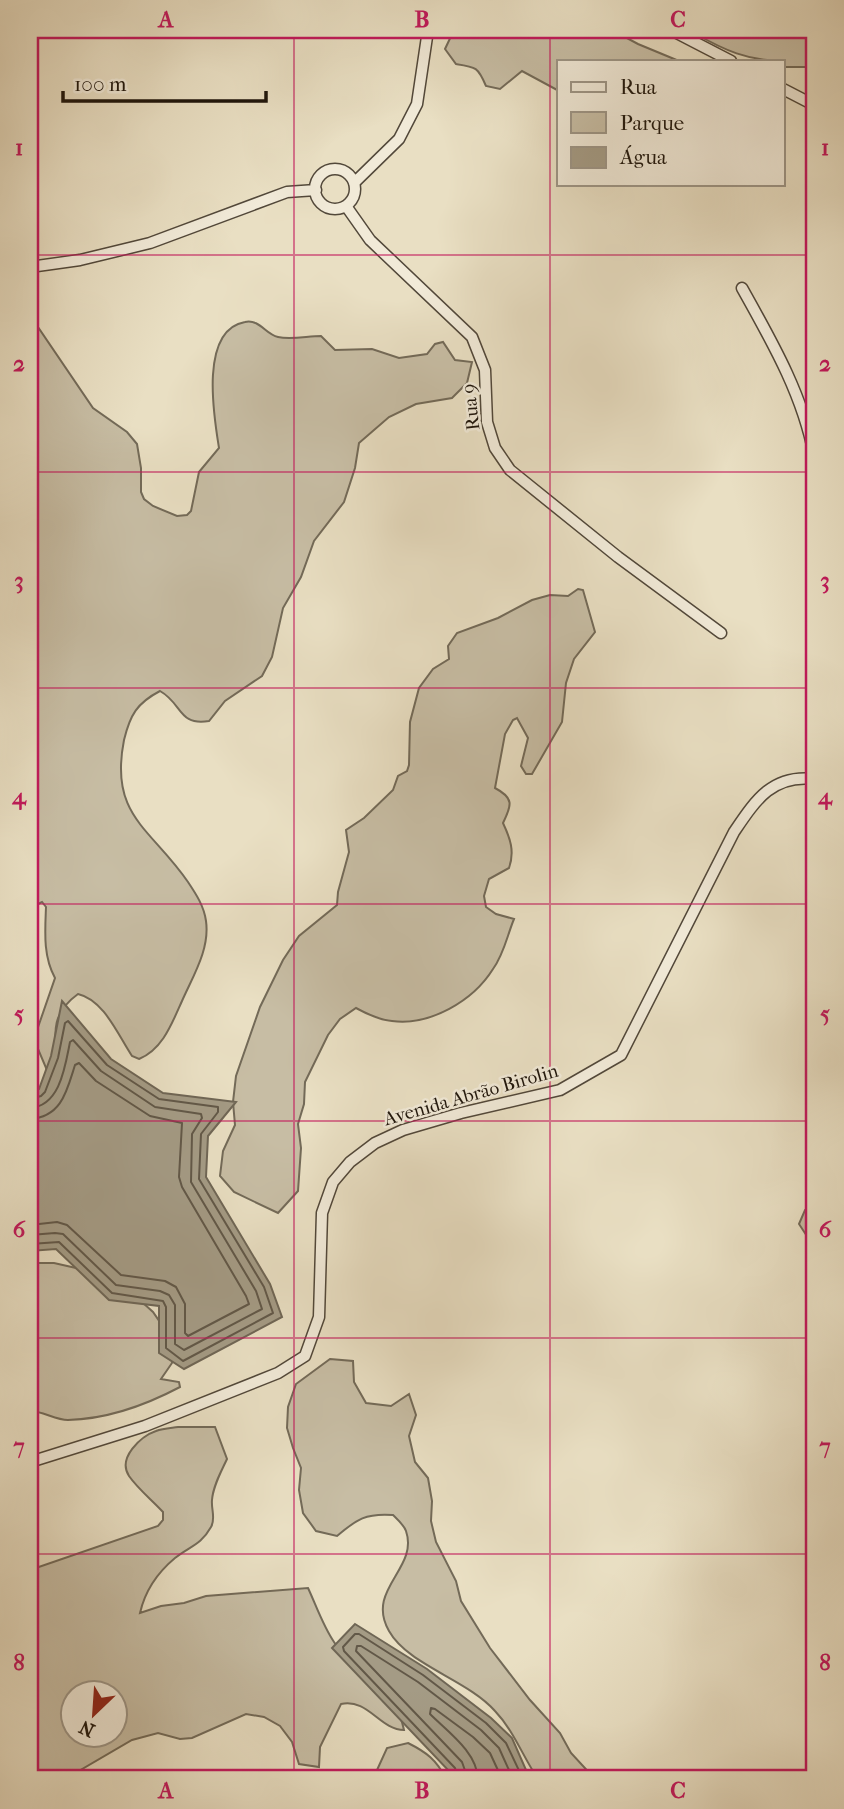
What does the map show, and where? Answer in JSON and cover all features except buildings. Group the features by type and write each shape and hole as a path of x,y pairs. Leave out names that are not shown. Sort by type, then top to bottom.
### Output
{"street":[{"path":"354,183 399,139 416,104 428,30"},
{"path":"671,30 729,60"},
{"path":"784,90 814,105"},
{"path":"334,169 346,172 354,183 354,196 346,206 339,209 326,207 321,203 316,190 322,174 334,169"},
{"path":"30,267 80,260 150,243 287,192 316,190"},
{"name":"Rua 9","path":"346,206 370,240 472,337 485,370 487,422 495,448 510,470 721,633"},
{"path":"742,288 774,345 791,383 811,435 814,455"},
{"name":"Avenida Abrão Birolin","path":"30,1462 145,1426 278,1373 305,1356 318,1317 322,1213 333,1182 350,1162 375,1143 403,1130 461,1113 560,1090 621,1055 734,832 749,810 764,793 780,781 814,779"}],"green space":[{"path":"454,30 462,30 467,34 482,30 612,30 677,60 557,60 557,90 522,71 500,89 486,86 476,69 456,64 445,49"},
{"path":"694,30 814,30 814,67 784,67 784,60 759,59 737,53 694,33"},
{"path":"30,302 38,327 93,408 127,432 137,444 144,499 153,506 177,516 187,515 191,511 199,472 219,448 214,416 213,376 215,357 230,328 250,322 278,337 321,336 335,350 372,349 399,358 427,354 435,344 443,342 455,360 472,362 467,383 452,398 416,404 389,417 359,443 355,468 344,502 314,541 301,577 283,608 272,657 262,676 225,701 209,721 199,722 186,717 160,691 140,705 132,717 124,740 122,787 137,819 188,882 202,905 207,931 205,942 200,962 166,1034 147,1055 139,1059 132,1056 103,1011 95,1003 78,994 58,1018 55,1035 58,1066 49,1075 38,1049 36,1033 55,978 47,952 46,907 42,902 34,906 30,901"},
{"path":"578,589 583,590 595,632 574,659 566,683 562,722 532,774 526,774 521,766 528,738 517,718 505,734 495,788 506,795 510,802 503,823 510,839 512,856 509,868 489,879 484,896 486,907 496,914 514,919 497,963 474,991 449,1009 435,1015 406,1022 392,1021 356,1008 340,1019 328,1035 305,1082 304,1104 298,1124 301,1148 298,1191 278,1213 234,1192 220,1176 223,1151 235,1125 233,1102 236,1076 260,1007 283,960 299,936 337,905 349,852 346,830 364,818 393,790 398,776 407,771 410,722 419,688 433,669 449,659 448,646 457,633 498,618 532,600 550,595 568,596"},
{"path":"812,1204 814,1247 799,1224 805,1210"},
{"path":"30,1263 54,1263 76,1268 142,1302 166,1331 173,1356 172,1363 161,1379 179,1382 180,1387 154,1400 97,1417 63,1420 30,1411"},
{"path":"330,1359 353,1361 354,1382 366,1403 391,1406 409,1394 416,1415 409,1436 415,1462 428,1478 432,1501 431,1521 436,1542 456,1581 461,1601 490,1648 530,1700 560,1733 571,1753 595,1779 538,1779 508,1727 495,1711 470,1690 424,1663 398,1643 383,1616 387,1591 405,1557 408,1544 405,1529 393,1515 362,1518 337,1536 316,1531 303,1513 299,1490 301,1468 287,1428 288,1407 296,1384"},
{"path":"175,1427 215,1427 227,1459 213,1495 211,1527 199,1542 175,1558 157,1576 145,1597 140,1613 206,1596 308,1588 334,1642 393,1704 404,1730 388,1725 359,1706 341,1704 320,1747 319,1767 299,1764 292,1742 280,1726 264,1717 246,1714 192,1738 180,1739 158,1733 130,1741 130,1680 60,1680 60,1750 115,1750 65,1779 30,1779 30,1570 158,1526 163,1520 163,1512 129,1476 126,1462 138,1443 159,1430"},
{"path":"408,1743 430,1757 446,1779 381,1779 377,1770 387,1748"}],"water":[{"path":"62,1001 111,1059 163,1093 236,1102 208,1136 206,1177 270,1284 282,1317 184,1369 159,1353 159,1306 109,1300 56,1249 30,1251 30,1093 39,1089 51,1056"},
{"path":"355,1624 427,1669 491,1718 512,1738 530,1779 453,1779 450,1772 332,1648"}]}
